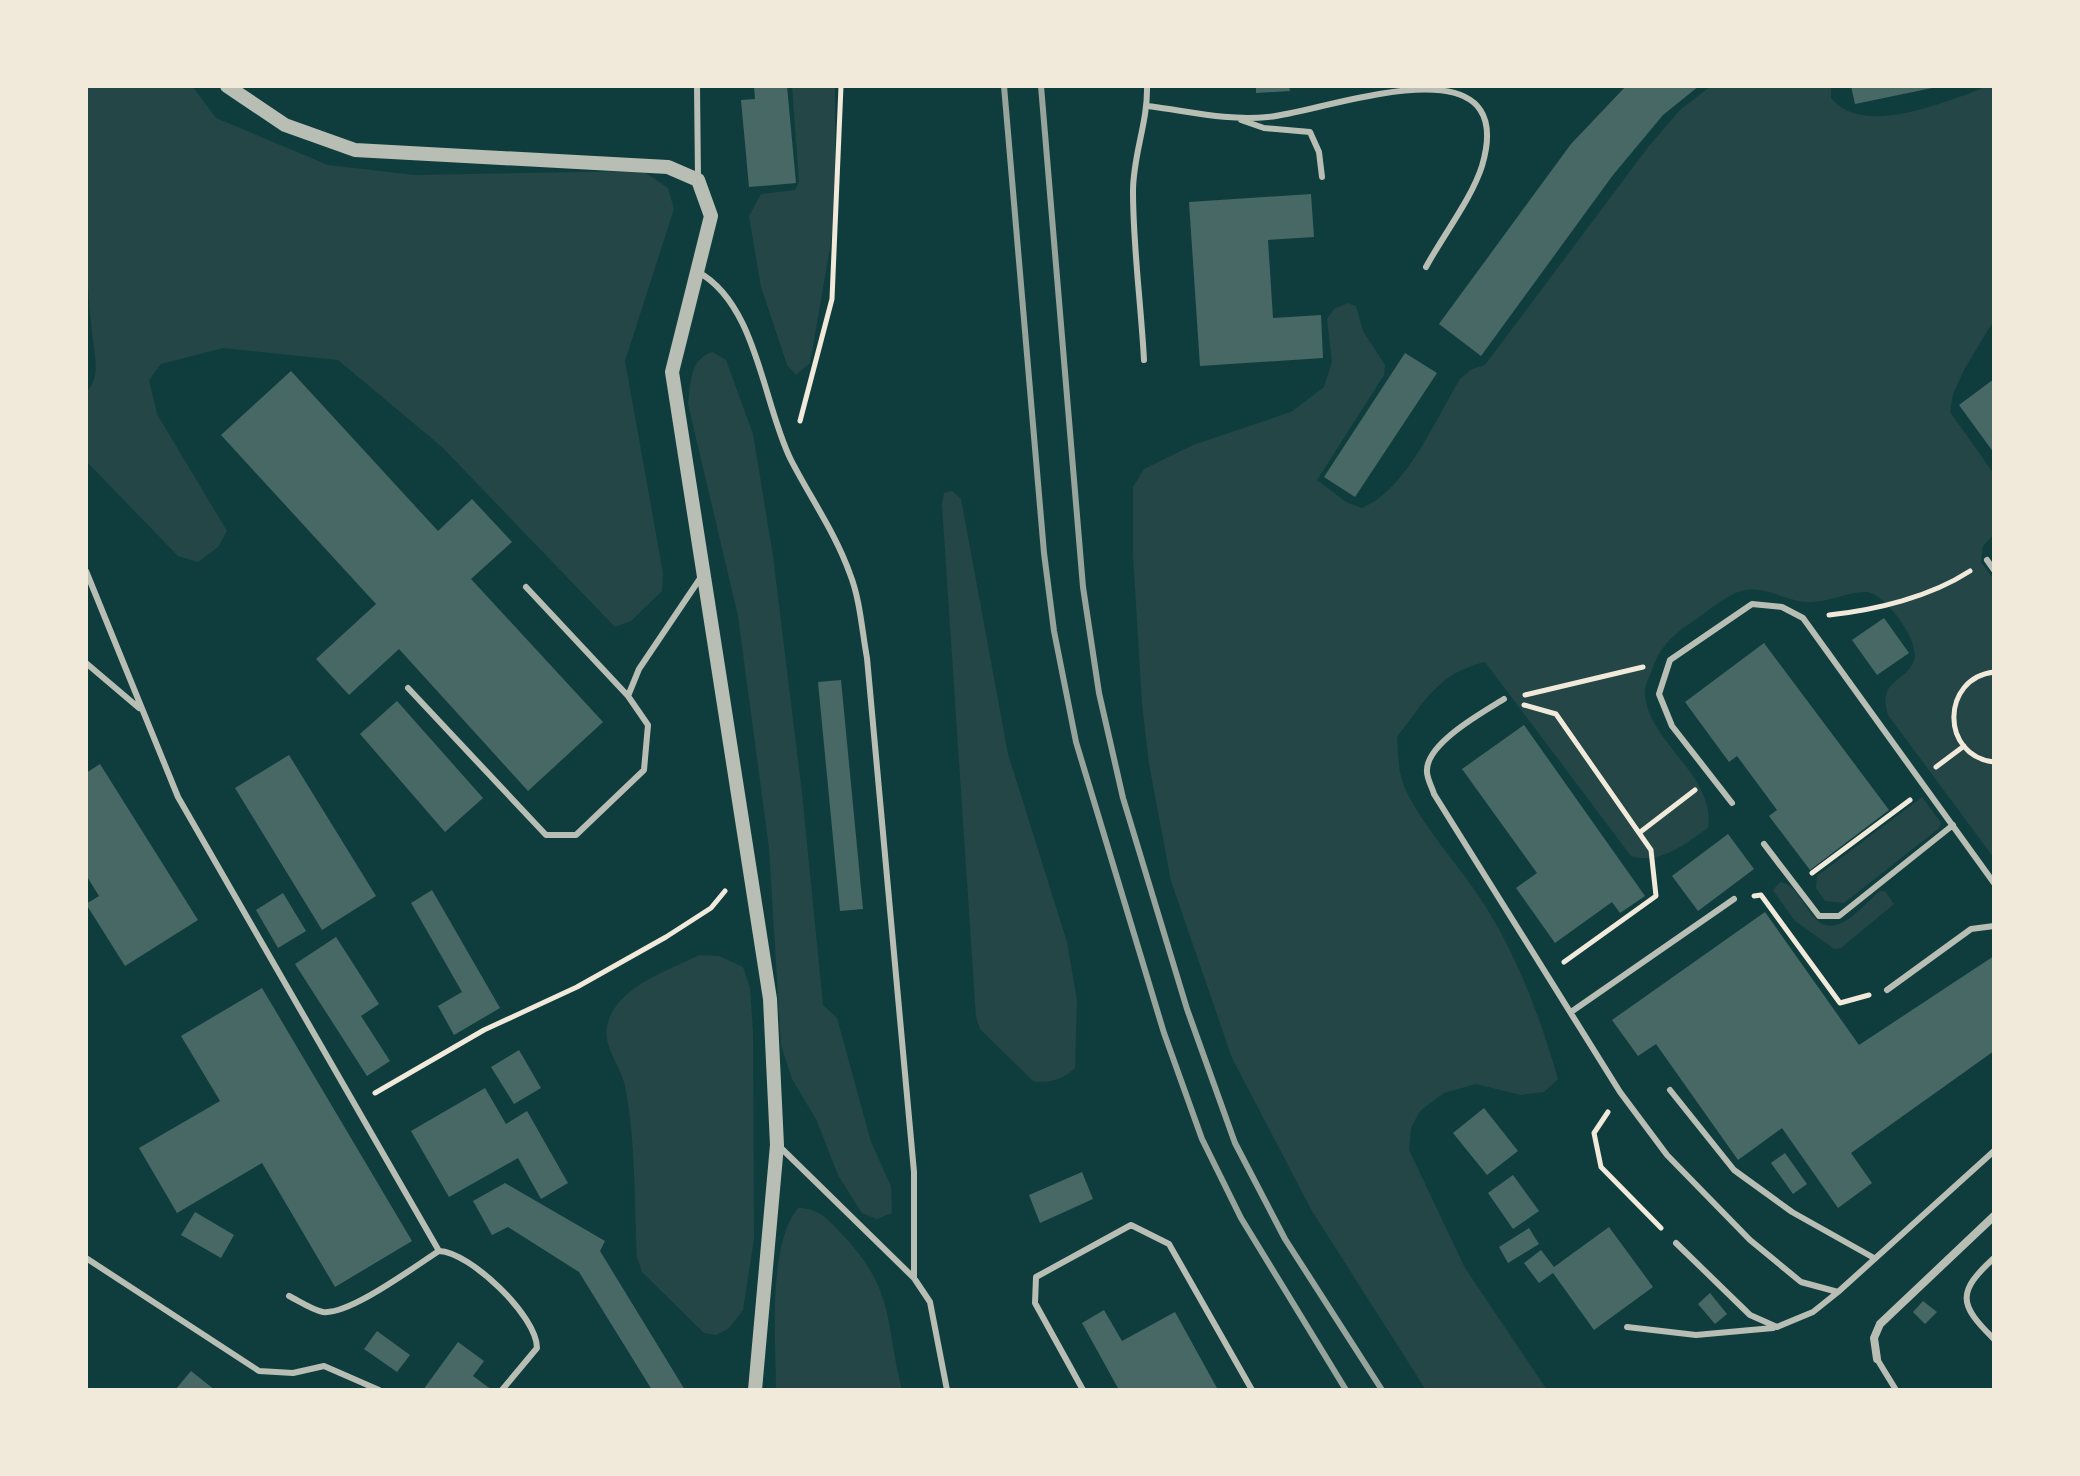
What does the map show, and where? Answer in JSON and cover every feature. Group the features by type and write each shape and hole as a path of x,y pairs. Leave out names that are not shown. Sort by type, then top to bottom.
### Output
{"street":[{"path":"227,86 285,125 355,150 668,167 698,180 711,216 672,372 770,999 777,1145 755,1390"},
{"path":"1877,1359 1874,1338 1880,1324 1994,1216"}],"lane":[{"path":"697,86 698,180"},
{"path":"1144,360 1133,192 1135,158 1147,106 1147,86"},
{"path":"1147,106 1217,119 1237,119 1287,115 1403,89 1450,91 1471,99 1482,112 1488,134 1481,168 1426,267"},
{"path":"1237,119 1264,128 1310,132 1319,152 1322,177"},
{"path":"698,272 712,280 736,309 790,458 831,527 852,577 867,658 914,1172 914,1278"},
{"path":"1987,560 1994,570"},
{"path":"86,571 178,797 439,1251"},
{"path":"628,696 639,669 703,574"},
{"path":"408,688 546,835 576,835 644,770 648,725 628,696 526,587"},
{"path":"1732,803 1672,726 1659,694 1670,660 1752,604 1782,607 1803,618 1994,883"},
{"path":"86,663 142,710"},
{"path":"1504,699 1443,741 1430,755 1426,771 1434,794 1620,1092 1667,1155 1750,1240 1801,1282 1838,1292"},
{"path":"1764,844 1819,916 1839,916 1953,825"},
{"path":"1571,1012 1734,899"},
{"path":"1887,990 1971,929 1994,926"},
{"path":"1670,1090 1734,1170 1792,1212 1874,1258"},
{"path":"777,1145 914,1278 930,1302 947,1390"},
{"path":"1627,1327 1696,1335 1777,1327 1813,1312 1994,1151"},
{"path":"1083,1390 1035,1303 1036,1277 1131,1225 1169,1244 1252,1390"},
{"path":"1676,1243 1750,1315 1777,1327"},
{"path":"289,1296 320,1312 333,1311 350,1305 439,1251 453,1251 505,1294 530,1322 537,1348 502,1390"},
{"path":"86,1258 259,1371 293,1373 324,1366 379,1390"},
{"path":"1994,1258 1971,1280 1966,1291 1973,1317 1994,1339"},
{"path":"1877,1359 1896,1390"}],"path":[{"path":"790,458 832,299 841,86"},
{"path":"1803,618 1891,603 1952,583 1987,560"},
{"path":"1504,699 1670,660"},
{"path":"1994,672 1972,680 1958,695 1953,724 1964,746 1977,757 1994,762"},
{"path":"1504,699 1556,714 1651,850 1656,896 1548,973"},
{"path":"1920,779 1964,746"},
{"path":"1639,833 1712,777"},
{"path":"1796,886 1926,787"},
{"path":"353,1106 484,1030 577,987 666,937 711,908 749,862"},
{"path":"1734,899 1761,895 1840,1003 1887,990"},
{"path":"1620,1092 1594,1133 1601,1167 1676,1243"}],"shaded area":[{"path":"86,86 192,86 216,118 328,165 414,175 643,171 668,188 674,209 625,361 663,573 662,591 631,621 615,627 442,447 338,360 223,348 161,364 149,380 157,414 227,531 218,547 198,562 178,556 86,461 86,392 94,380 96,364 86,241"},
{"path":"792,86 835,86 835,219 810,363 796,375 787,365 761,287 749,216 761,194 795,190 799,182"},
{"path":"1711,86 1831,86 1831,98 1844,109 1859,115 1876,116 1914,111 1994,86 1994,320 1965,368 1953,394 1950,412 1994,474 1994,534 1983,546 1981,562 1994,580 1994,858 1888,715 1886,694 1910,668 1915,652 1907,630 1891,608 1873,594 1858,592 1811,602 1746,590 1724,599 1666,644 1646,685 1648,710 1702,792 1708,809 1708,828 1672,851 1652,858 1631,856 1485,662 1455,673 1434,690 1397,737 1402,780 1415,808 1480,898 1505,940 1535,1009 1558,1079 1544,1092 1521,1095 1476,1084 1444,1093 1420,1111 1411,1128 1409,1150 1465,1268 1547,1390 1426,1390 1312,1211 1232,1058 1171,881 1149,764 1142,704 1133,554 1133,487 1144,469 1193,445 1291,412 1324,387 1332,362 1327,319 1334,309 1348,303 1356,306 1363,331 1385,365 1384,375 1317,480 1346,502 1362,508 1378,499 1406,470 1460,379 1472,369 1485,365 1649,146 1680,110"},
{"path":"712,352 726,360 753,434 773,556 802,793 823,1005 837,1018 871,1142 891,1186 892,1213 877,1219 862,1213 838,1175 816,1119 792,1079 781,1045 769,848 738,616 688,404 695,366"},
{"path":"952,491 961,499 1008,754 1067,942 1077,1000 1075,1068 1051,1081 1033,1081 980,1029 976,1017 942,505 944,493"},
{"path":"1922,797 1941,823 1938,829 1844,903 1825,901 1816,888 1817,876"},
{"path":"1780,882 1795,891 1813,917 1829,926 1850,918 1880,891 1885,891 1894,904 1841,948 1834,949 1794,920 1773,890"},
{"path":"699,955 719,956 743,967 750,988 753,1031 754,1239 743,1310 728,1329 716,1335 704,1333 642,1272 637,1257 629,1107 623,1078 607,1039 608,1022 622,999 646,981"},
{"path":"798,1208 811,1210 826,1218 870,1271 885,1306 902,1390 776,1390 777,1269 788,1225"}],"building":[{"path":"754,86 787,86 796,183 749,187 741,100 755,99"},
{"path":"1256,86 1289,86 1290,91 1256,93"},
{"path":"1626,86 1699,86 1663,115 1613,175 1481,356 1439,324 1571,144"},
{"path":"1851,86 1937,86 1937,87 1855,104"},
{"path":"1311,194 1314,237 1268,240 1273,318 1321,315 1323,358 1200,366 1189,202"},
{"path":"1405,353 1437,373 1355,497 1324,477"},
{"path":"291,371 438,531 472,499 512,542 471,579 603,722 528,791 399,649 349,695 316,659 376,604 221,435"},
{"path":"1994,379 1994,453 1959,405"},
{"path":"1884,618 1909,653 1877,675 1852,640"},
{"path":"1764,643 1889,810 1810,870 1769,816 1777,810 1737,756 1729,762 1685,702"},
{"path":"841,680 863,909 840,911 818,682"},
{"path":"397,701 483,798 445,832 360,734"},
{"path":"1524,725 1645,896 1620,913 1612,902 1555,943 1516,888 1537,873 1462,769"},
{"path":"289,755 376,896 322,930 235,788"},
{"path":"100,764 198,920 125,966 86,904 99,896 86,875 86,773"},
{"path":"1728,834 1754,869 1698,911 1672,876"},
{"path":"432,890 500,1008 454,1035 438,1006 462,992 411,903"},
{"path":"283,893 306,931 278,948 256,910"},
{"path":"1765,912 1859,1045 1994,956 1994,1051 1851,1153 1872,1183 1838,1208 1782,1128 1738,1160 1656,1044 1638,1056 1612,1020"},
{"path":"336,937 379,1004 361,1016 390,1061 367,1076 295,964"},
{"path":"262,988 412,1241 335,1287 262,1163 177,1213 139,1148 220,1101 181,1036"},
{"path":"519,1050 541,1088 514,1104 491,1067"},
{"path":"485,1088 506,1124 527,1111 568,1183 541,1199 518,1158 449,1197 411,1131"},
{"path":"1484,1108 1518,1151 1487,1175 1453,1133"},
{"path":"1785,1153 1807,1184 1793,1194 1771,1163"},
{"path":"1082,1172 1093,1199 1040,1223 1029,1195"},
{"path":"1513,1175 1539,1211 1513,1229 1488,1193"},
{"path":"505,1183 605,1241 600,1251 685,1390 652,1390 579,1272 508,1227 492,1235 473,1201"},
{"path":"195,1212 234,1235 221,1258 181,1235"},
{"path":"1609,1227 1653,1287 1594,1330 1553,1273 1539,1283 1524,1263 1541,1250 1554,1267"},
{"path":"1529,1228 1539,1244 1508,1263 1499,1247"},
{"path":"1710,1293 1727,1314 1715,1324 1698,1304"},
{"path":"1923,1301 1937,1312 1925,1324 1913,1312"},
{"path":"1104,1310 1122,1341 1175,1312 1218,1390 1119,1390 1082,1323"},
{"path":"377,1331 410,1355 397,1372 364,1349"},
{"path":"458,1342 484,1361 473,1376 492,1390 423,1390"},
{"path":"191,1371 215,1390 175,1390"}],"railway":[{"path":"1004,86 1044,553 1054,631 1076,742 1164,1033 1202,1139 1241,1218 1346,1390"},
{"path":"1041,86 1083,587 1099,693 1123,798 1187,1009 1235,1143 1285,1239 1382,1390"}]}
